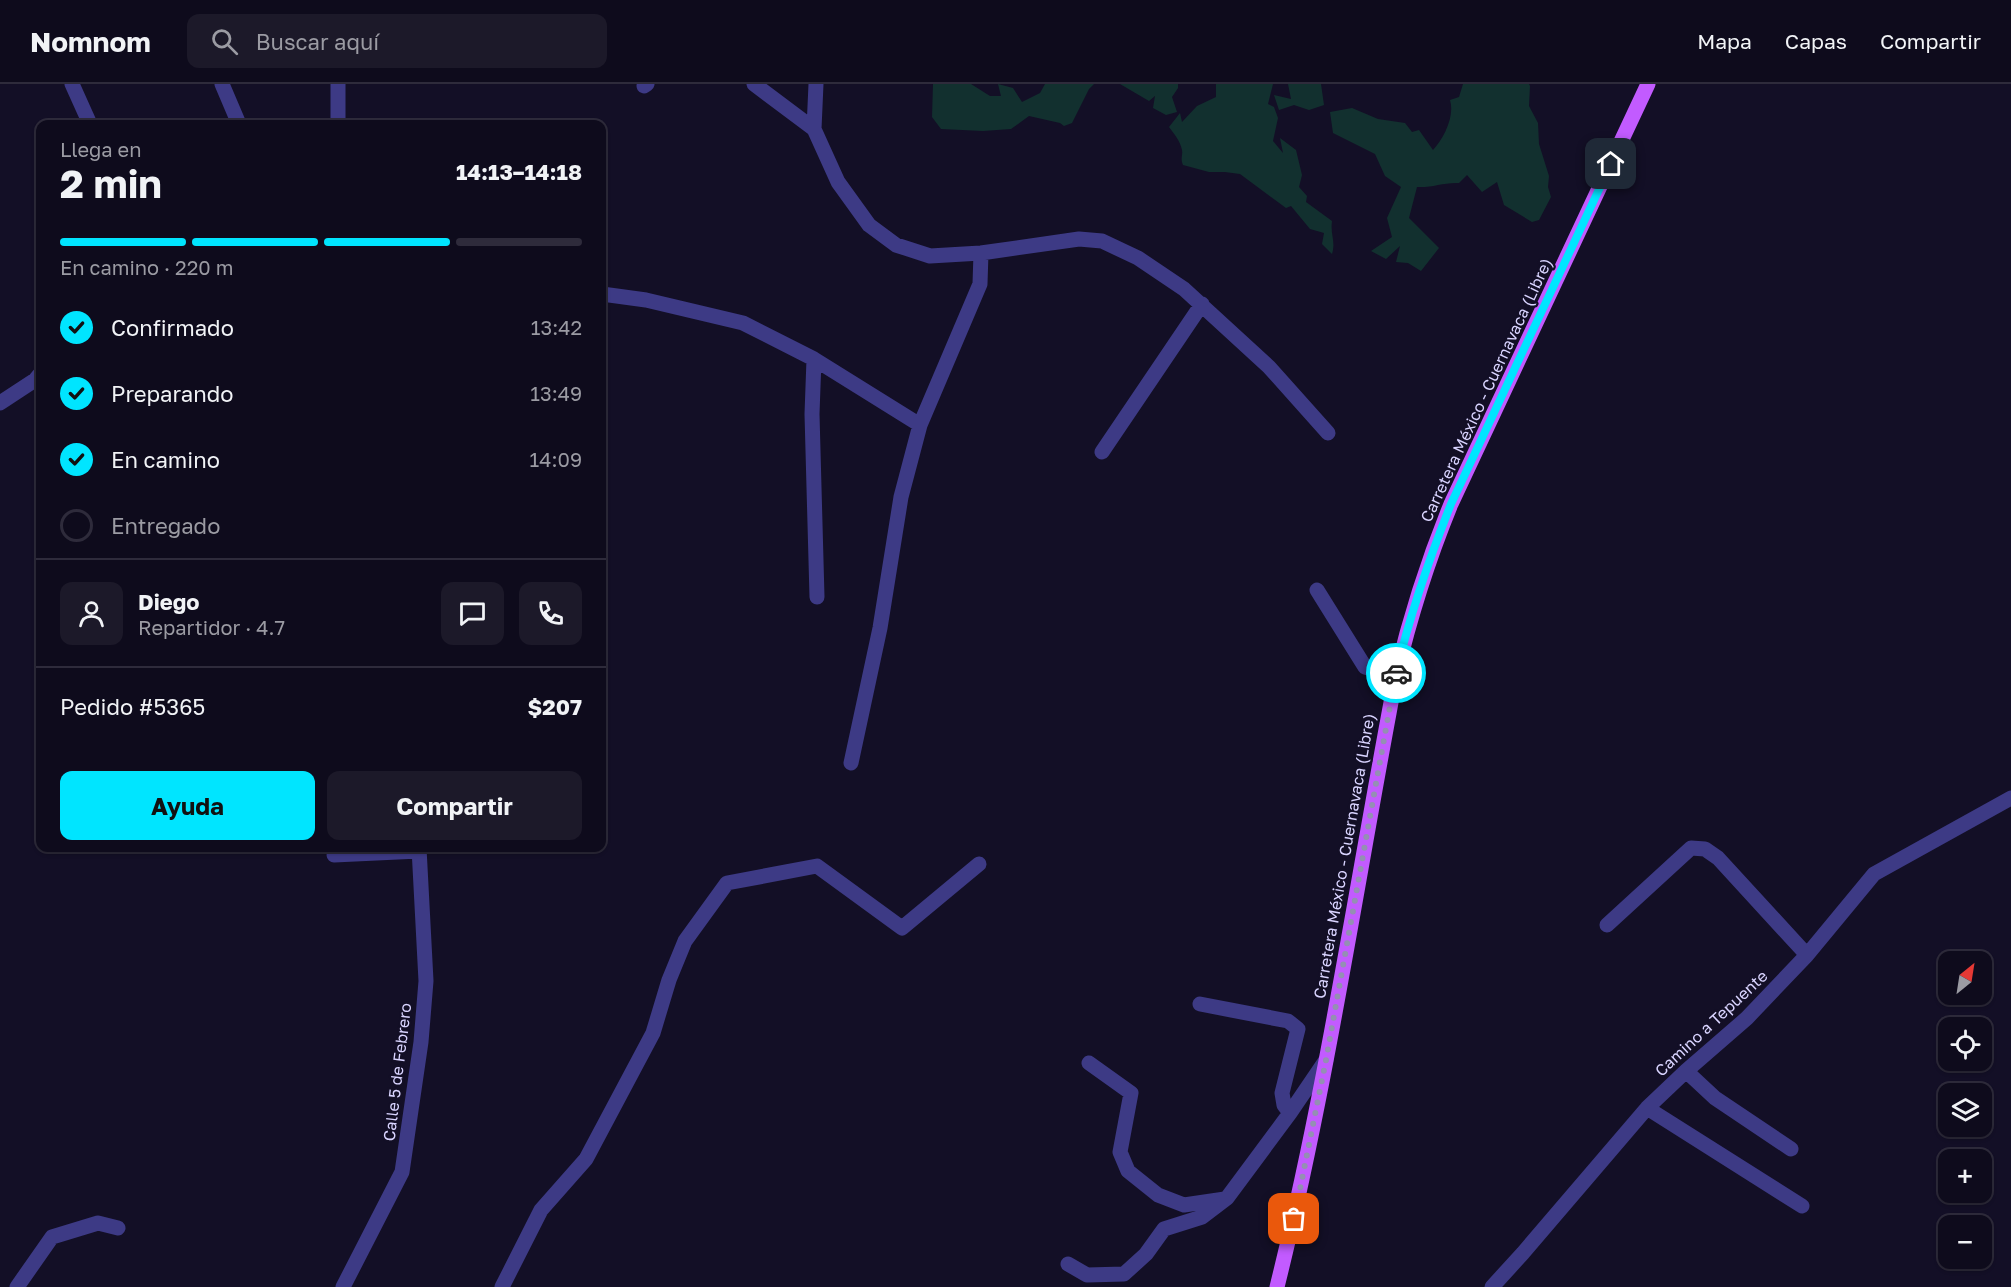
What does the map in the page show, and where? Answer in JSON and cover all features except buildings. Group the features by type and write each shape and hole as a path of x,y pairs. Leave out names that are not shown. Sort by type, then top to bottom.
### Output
{"main road":[{"name":"Carretera México - Cuernavaca (Libre)","path":"1277,1287 1294,1219 1326,1060 1396,676 1407,627 1428,560 1451,504 1648,84"}],"street":[{"path":"72,84 88,120"},
{"path":"222,84 237,120"},
{"path":"338,84 338,120"},
{"path":"754,84 814,129"},
{"path":"816,84 814,129 838,182 870,225 896,245 930,256 981,254 1079,239 1102,241 1138,258 1185,289 1269,368 1328,433"},
{"path":"851,763 880,628 901,497 921,425 980,284 981,254"},
{"path":"606,295 646,300 743,323 814,359 921,425"},
{"path":"1102,452 1202,304"},
{"path":"814,359 812,414 817,597"},
{"path":"0,403 36,379"},
{"path":"1317,590 1365,667 1396,676"},
{"name":"Camino a Tepuente","path":"1492,1287 1647,1108 1748,1018 1807,955 1874,874 2011,798"},
{"path":"1607,925 1691,848 1706,849 1718,858 1807,955"},
{"path":"334,855 376,852"},
{"name":"Calle 5 de Febrero","path":"346,1286 402,1172 421,1042 426,981 419,852"},
{"path":"502,1287 542,1210 586,1159 653,1033 669,980 686,941 727,883 816,866 902,928 979,864"},
{"path":"1200,1004 1288,1021 1298,1029 1282,1093 1284,1105 1290,1113"},
{"path":"1068,1264 1087,1275 1124,1274 1146,1254 1164,1229 1202,1217 1227,1198 1326,1060"},
{"path":"1089,1064 1131,1092 1120,1152 1128,1171 1158,1195 1184,1204 1227,1198"},
{"path":"1686,1071 1715,1098 1791,1149"},
{"path":"1647,1108 1802,1206"},
{"path":"17,1287 52,1237 98,1223 118,1228"}],"green space":[{"path":"933,84 971,84 990,96 1001,96 998,84 1013,88 1022,102 1040,93 1045,84 1094,84 1089,89 1072,123 1064,126 1029,116 1011,129 983,131 941,129 932,117"},
{"path":"1120,84 1178,84 1172,97 1177,112 1166,115 1153,108 1155,96 1149,101"},
{"path":"1216,84 1273,84 1268,104 1274,107 1278,118 1273,141 1283,153 1280,138 1296,150 1302,175 1299,187 1307,196 1306,202 1332,221 1332,254 1322,244 1324,233 1310,229 1291,206 1286,208 1240,174 1209,172 1183,165 1181,146 1169,127 1180,113 1182,122 1197,106 1216,97"},
{"path":"1288,84 1321,84 1324,105 1309,110 1294,105 1279,110 1274,95 1291,99"},
{"path":"1463,84 1529,84 1529,106 1538,123 1539,144 1549,176 1548,187 1551,197 1539,220 1532,222 1504,205 1497,182 1482,192 1467,175 1459,183 1417,187 1409,218 1439,248 1421,271 1408,263 1396,262 1400,246 1386,259 1371,251 1392,237 1387,218 1401,187 1385,176 1375,154 1333,133 1330,112 1352,108 1378,119 1405,123 1412,132 1419,130 1433,150 1448,126 1451,113 1450,100 1459,97"}],"way so far":[{"path":"1294,1219 1326,1060 1396,673"}],"route":[{"path":"1396,673 1407,627 1428,560 1451,504 1611,164"}]}
